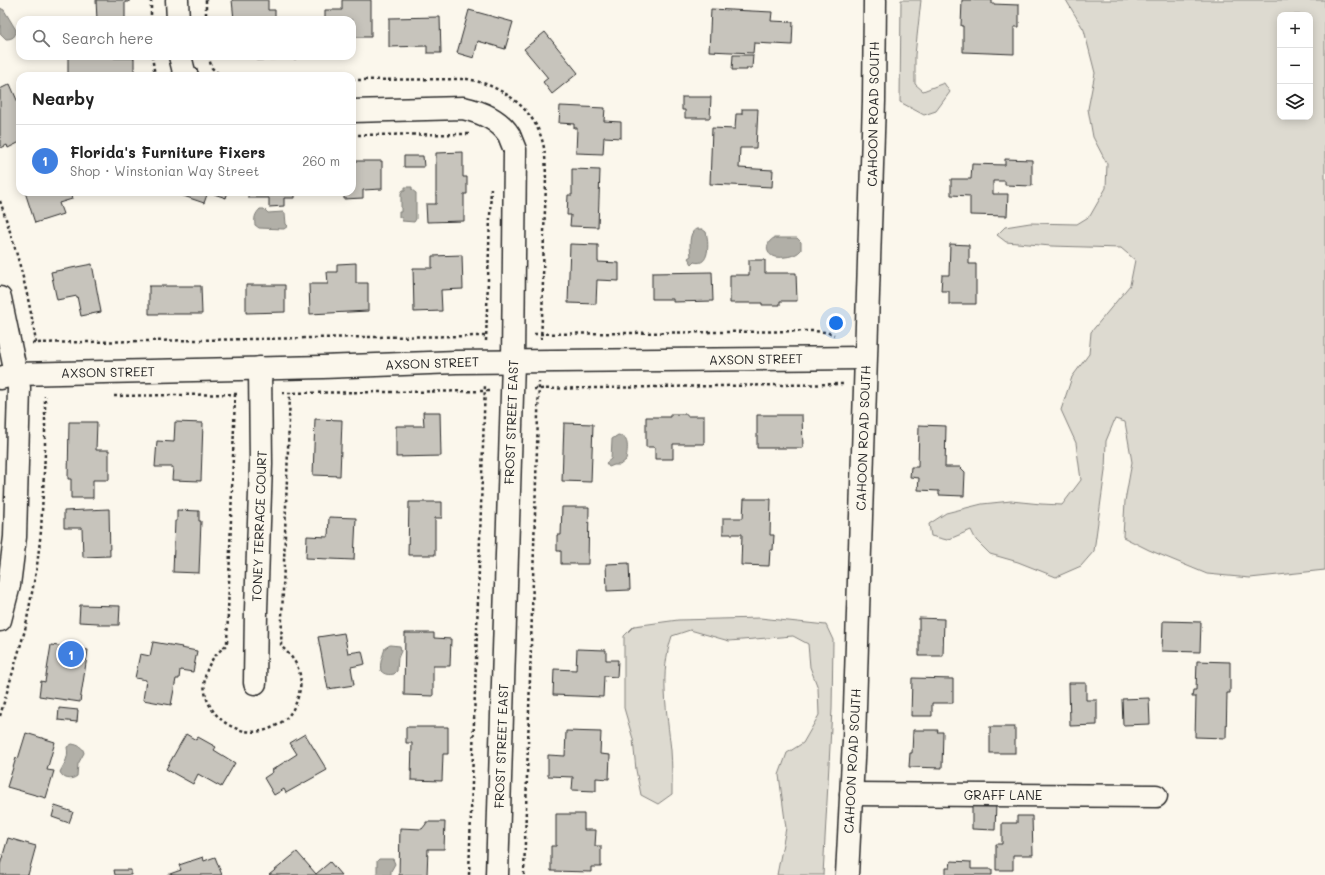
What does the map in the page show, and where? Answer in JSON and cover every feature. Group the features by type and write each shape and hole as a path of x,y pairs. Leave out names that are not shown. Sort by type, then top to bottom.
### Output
{"street":[{"path":"177,0 178,16"},
{"name":"CAHOON ROAD SOUTH","path":"847,875 854,740 855,358 874,101 875,0"},
{"path":"181,60 184,72"},
{"name":"FROST STREET EAST","path":"356,111 463,108 475,111 497,122 509,136 515,150 513,362 497,875"},
{"path":"0,298 10,345 8,376 19,388 15,537 9,585 0,620"},
{"name":"AXSON STREET","path":"8,376 486,362 855,358"},
{"name":"TONEY TERRACE COURT","path":"255,683 261,464 260,368"},
{"name":"GRAFF LANE","path":"851,794 1156,796"}],"path":[{"path":"151,0 151,16"},
{"path":"206,0 206,16"},
{"path":"153,60 154,72"},
{"path":"209,60 212,68 216,72"},
{"path":"356,135 474,134"},
{"path":"470,875 491,182"},
{"path":"0,201 13,239 26,291 36,343"},
{"path":"10,345 36,343 358,337 813,331 826,332 838,336"},
{"path":"107,396 843,384 855,358"},
{"path":"0,716 24,630 37,566 41,531 45,453 44,396 52,396"}],"shaded area":[{"path":"901,0 921,0 915,55 915,84 923,91 944,83 950,92 936,111 924,115 900,102"},
{"path":"1066,0 1325,0 1325,570 1250,578 1207,574 1149,550 1123,537 1125,501 1132,462 1125,422 1115,419 1106,441 1105,471 1094,551 1081,566 1056,577 1018,562 990,554 976,540 971,530 947,540 931,536 929,524 946,513 982,504 1011,501 1062,505 1081,480 1076,443 1061,410 1072,377 1089,354 1091,332 1130,285 1135,260 1121,248 1051,246 1006,242 997,235 1005,227 1030,223 1077,224 1090,216 1106,188 1107,164 1093,137 1088,109 1095,73 1084,30"},
{"path":"0,8 4,10 16,30 12,38 6,39 0,33"},
{"path":"405,187 412,187 412,190 416,193 416,219 414,222 402,221 401,217 399,217 399,212 401,212 401,193 405,190"},
{"path":"260,209 264,209 268,213 285,213 286,224 288,226 284,229 259,228 255,225 255,220 256,214"},
{"path":"696,229 702,229 706,232 708,247 706,257 703,261 699,263 694,262 692,264 688,258 691,256 691,237 693,231"},
{"path":"774,238 797,238 801,242 801,250 796,254 789,256 775,257 769,253 767,248 769,242"},
{"path":"618,435 625,438 627,441 626,460 620,465 609,467 606,463 611,459 612,439"},
{"path":"760,618 826,625 833,640 832,709 823,875 777,875 786,828 779,775 787,753 803,743 819,715 818,688 810,667 808,644 793,636 729,641 690,630 672,636 666,664 665,693 671,755 672,794 658,804 641,795 636,770 633,739 624,708 624,636 634,626 678,620"},
{"path":"390,645 400,646 401,651 398,658 397,671 394,674 389,675 381,671 380,665 385,648"},
{"path":"72,744 83,749 84,753 78,764 77,776 70,779 65,778 60,772 67,757 67,747"},
{"path":"379,859 393,859 395,864 391,871 391,875 377,875 377,861"}],"building":[{"path":"96,0 129,0 129,2 125,2 125,16 97,16"},
{"path":"232,0 268,0 268,10 275,10 275,16 234,16"},
{"path":"342,0 371,0 371,37 356,37 356,16 325,16 325,10 342,10"},
{"path":"962,0 992,0 992,4 1019,5 1019,27 1014,27 1014,54 963,52 963,26 961,26"},
{"path":"711,9 772,12 771,21 793,22 792,45 754,43 753,53 709,51"},
{"path":"469,10 513,22 505,49 478,41 474,58 457,53"},
{"path":"440,17 441,53 427,53 427,46 389,47 389,18"},
{"path":"545,32 578,73 552,94 543,82 548,78 524,49"},
{"path":"733,55 753,55 752,68 747,68 747,70 732,70"},
{"path":"68,60 134,60 134,72 68,72"},
{"path":"10,84 16,98 16,144 8,148 7,145 1,148 0,145 0,89"},
{"path":"682,97 711,97 710,118 685,118 685,110 682,110"},
{"path":"560,106 605,108 604,121 621,122 621,138 604,137 603,154 576,153 577,128 574,128 574,124 559,123"},
{"path":"742,109 758,109 756,148 740,148 739,168 773,170 772,187 710,184 712,128 735,129 736,114 742,114"},
{"path":"463,152 463,177 467,177 467,194 464,194 464,221 427,222 426,204 436,204 436,153"},
{"path":"404,156 423,156 424,167 404,167"},
{"path":"1005,159 1032,160 1032,186 1005,185 1005,181 993,181 993,194 1008,194 1007,216 970,215 970,196 951,195 951,179 971,179 972,164 1005,165"},
{"path":"356,161 382,161 382,189 363,190 363,198 344,199 344,196 356,196"},
{"path":"572,169 600,170 598,227 570,226 571,215 567,215 568,195 572,195"},
{"path":"26,196 71,196 72,199 59,203 63,214 35,223"},
{"path":"184,196 207,196 204,203"},
{"path":"248,196 295,196 295,198 284,198 284,206 269,207 269,198 248,198"},
{"path":"570,244 598,245 598,262 619,263 619,281 597,280 596,304 568,303"},
{"path":"950,244 969,245 969,264 976,264 976,304 949,304 949,291 941,291 942,275 949,275"},
{"path":"462,255 463,289 441,290 442,311 414,312 413,268 432,268 432,256"},
{"path":"749,260 765,260 765,273 796,273 797,301 780,301 780,305 762,305 762,303 730,303 730,275 749,275"},
{"path":"356,263 356,283 368,283 368,311 310,314 309,284 328,284 327,272 337,272 337,264"},
{"path":"92,264 101,312 81,316 77,296 57,300 51,272"},
{"path":"712,272 713,301 673,302 673,299 652,299 652,273"},
{"path":"246,285 285,285 285,312 246,313"},
{"path":"149,286 201,286 202,314 149,314"},
{"path":"423,412 440,412 441,456 396,457 396,426 424,426"},
{"path":"670,414 704,416 704,444 673,444 673,459 655,459 655,447 646,447 646,417 670,417"},
{"path":"757,415 802,415 803,448 757,448"},
{"path":"315,419 342,420 340,476 313,475"},
{"path":"69,422 97,422 96,450 109,450 109,480 93,480 93,498 71,498 71,479 68,479"},
{"path":"175,422 203,423 201,481 172,480 173,467 155,467 157,441 174,442"},
{"path":"564,423 593,424 591,482 562,481"},
{"path":"919,425 946,426 945,467 960,467 965,472 964,496 939,495 939,491 918,490 919,478 910,477 911,467 918,467"},
{"path":"744,499 771,499 770,535 774,535 773,550 770,550 769,566 741,565 742,534 723,534 723,518 743,518"},
{"path":"409,502 442,502 442,518 435,518 435,555 408,555"},
{"path":"562,507 589,507 588,564 561,564 561,551 557,551 557,535 561,535"},
{"path":"109,509 110,556 83,557 82,528 64,528 64,511"},
{"path":"177,510 199,511 199,521 201,521 199,573 173,572 175,521 177,521"},
{"path":"329,517 356,518 354,560 306,558 307,536 328,537"},
{"path":"629,563 630,590 607,591 606,564"},
{"path":"80,605 120,606 119,625 98,625 98,623 79,622"},
{"path":"919,618 944,619 943,656 919,656"},
{"path":"1163,621 1201,622 1200,652 1162,651"},
{"path":"344,633 348,653 362,651 365,664 351,667 354,685 328,689 318,637"},
{"path":"405,633 434,633 434,638 451,639 450,666 433,666 433,696 404,695"},
{"path":"153,642 197,651 193,672 180,670 179,679 176,679 171,705 143,700 146,680 135,678 140,654 150,656"},
{"path":"51,645 88,650 80,702 39,696 41,681 45,682"},
{"path":"577,649 606,650 606,660 618,660 617,677 604,676 603,697 553,695 554,669 576,670"},
{"path":"1197,661 1230,662 1230,693 1227,693 1226,738 1195,737 1196,697 1192,697 1193,690 1196,690"},
{"path":"912,678 953,679 953,703 932,703 932,716 911,716"},
{"path":"1069,683 1086,683 1086,700 1097,700 1097,725 1070,726"},
{"path":"1149,698 1150,724 1123,725 1122,699"},
{"path":"59,708 78,710 77,722 58,720"},
{"path":"406,727 448,727 448,754 443,754 442,781 411,780 412,743 406,743"},
{"path":"990,727 1015,727 1015,753 990,753"},
{"path":"913,730 938,730 937,732 943,732 942,768 909,767 910,753 912,753"},
{"path":"566,731 601,732 600,754 610,755 609,779 596,778 596,791 572,790 573,777 548,776 548,755 565,756"},
{"path":"26,733 55,742 47,770 54,771 46,798 7,787"},
{"path":"186,734 196,740 198,737 216,747 214,750 235,763 221,787 198,774 193,784 166,769"},
{"path":"305,734 327,770 286,793 284,789 274,795 264,778 273,772 272,770 297,754 290,743"},
{"path":"972,804 996,804 995,830 972,829"},
{"path":"55,806 73,812 69,823 52,817"},
{"path":"556,814 584,814 584,830 596,830 595,846 601,846 601,867 591,867 591,872 551,871 551,846 556,846"},
{"path":"1017,816 1032,816 1033,855 1013,855 1013,870 996,870 996,844 1002,844 1002,823 1017,823"},
{"path":"426,822 445,822 444,849 428,849 427,875 399,875 400,828 422,829"},
{"path":"8,838 36,846 28,875 0,875 0,865"},
{"path":"297,852 316,874 330,862 341,875 269,875"},
{"path":"203,857 204,861 215,857 222,875 167,875 181,870 179,865"},
{"path":"951,861 971,862 971,869 992,869 992,875 946,875 946,868 950,868"},
{"path":"114,870 131,870 131,875 115,875"}],"place":[{"name":"Florida's Furniture Fixers","path":"71,654"}]}
